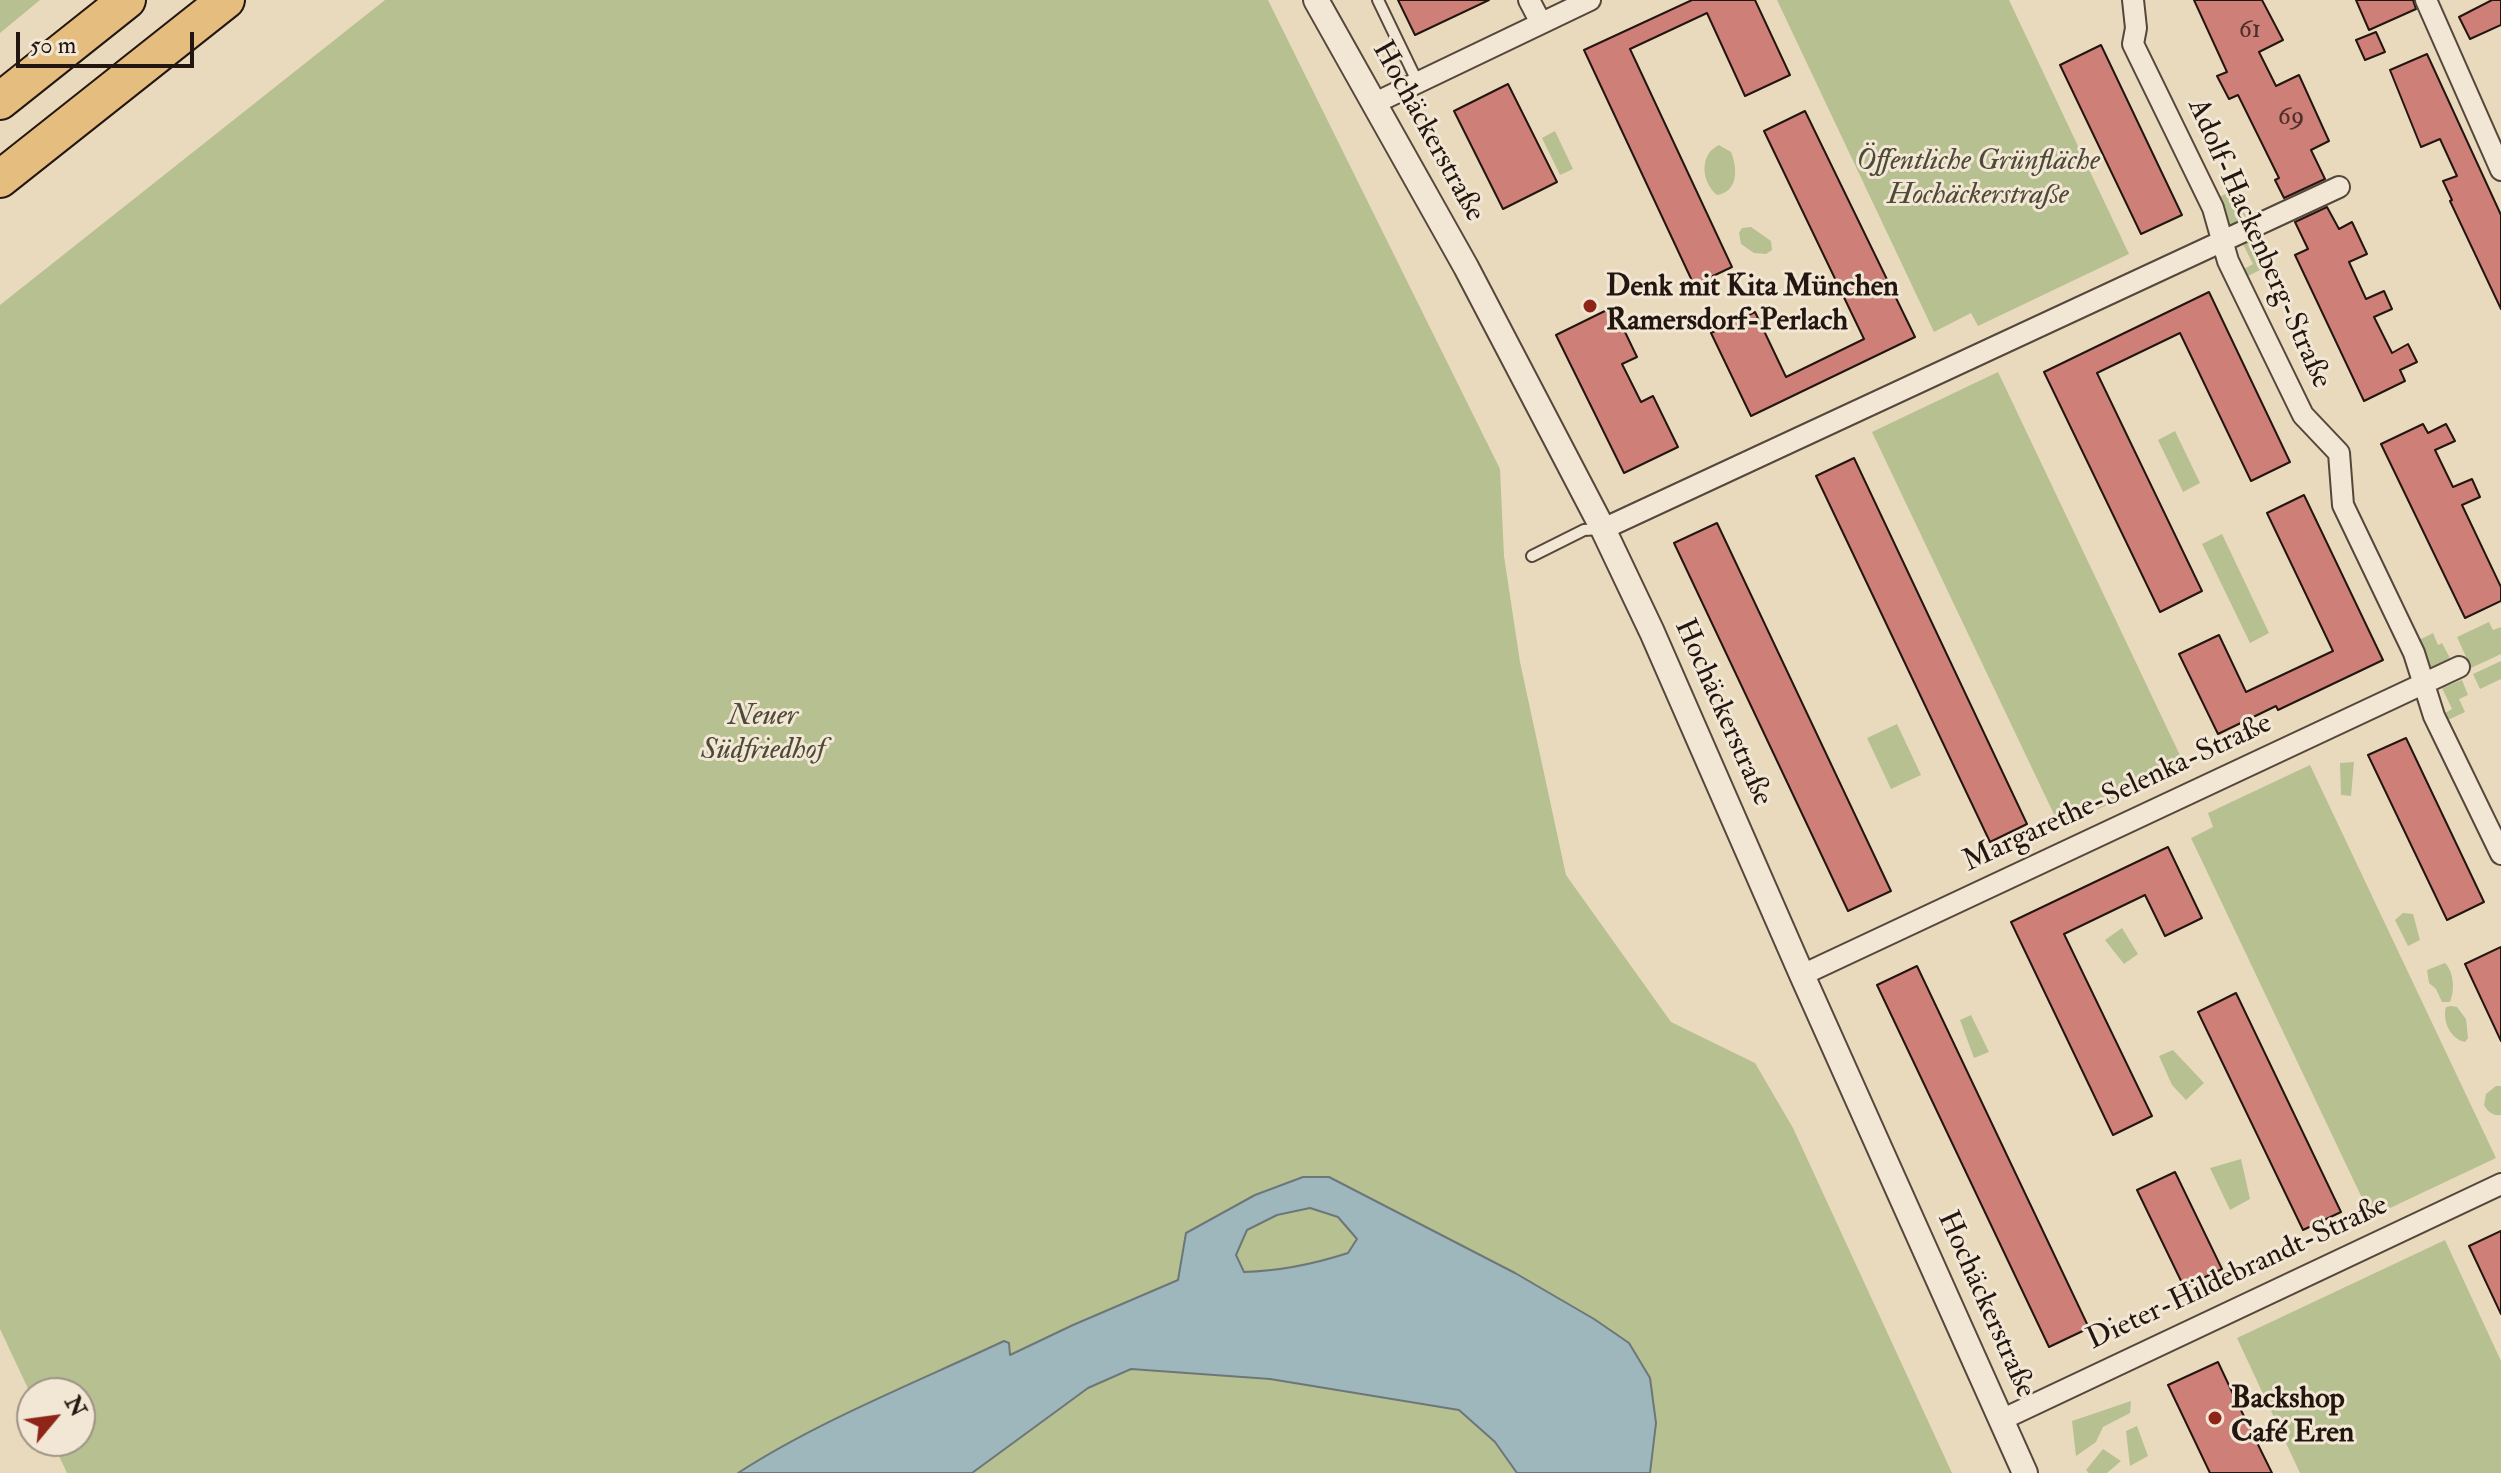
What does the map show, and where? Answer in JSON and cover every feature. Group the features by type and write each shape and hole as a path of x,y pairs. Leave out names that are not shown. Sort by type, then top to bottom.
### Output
{"highway":[{"path":"0,101 127,0"},
{"path":"0,179 226,0"}],"street":[{"name":"Hochäckerstraße","path":"1316,0 1510,349 1603,529 2025,1473"},
{"path":"1529,0 1541,23"},
{"path":"1375,103 1590,0"},
{"name":"Adolf-Hackenberg-Straße","path":"2133,0 2136,28 2133,44 2213,208 2228,261 2303,415 2339,453 2343,505 2414,653 2434,716 2501,854"},
{"path":"2426,0 2501,170"},
{"path":"1603,529 2339,187"},
{"name":"Margarethe-Selenka-Straße","path":"1802,975 2459,667"},
{"name":"Dieter-Hildebrandt-Straße","path":"2001,1420 2501,1184"}],"lane":[{"path":"1378,0 1417,81"},
{"path":"1532,556 1584,530 1603,529"}],"green space":[{"path":"0,0 40,0 0,33"},
{"name":"Neuer Südfriedhof","path":"385,0 1268,0 1500,469 1504,556 1520,662 1566,875 1671,1022 1755,1063 1793,1128 1952,1473 67,1473 60,1457 96,1457 96,1377 23,1377 0,1329 0,305"},
{"name":"Öffentliche Grünfläche Hochäckerstraße","path":"1777,0 2009,0 2129,254 1978,326 1971,313 1934,332"},
{"path":"1555,131 1573,169 1560,175 1542,138"},
{"path":"1719,145 1731,152 1735,172 1733,185 1717,195 1708,183 1704,168 1708,155"},
{"path":"2234,190 2247,219 2230,227 2217,198"},
{"path":"1751,227 1771,241 1772,250 1766,254 1754,253 1741,244 1739,233 1742,228"},
{"path":"2258,236 2268,257 2261,261 2264,268 2248,276 2244,269 2253,264 2243,244"},
{"path":"1998,372 2186,768 2060,827 1872,432"},
{"path":"2175,431 2200,483 2183,492 2158,440"},
{"path":"2222,534 2269,633 2250,643 2202,544"},
{"path":"2489,622 2493,630 2501,627 2501,654 2471,668 2457,637"},
{"path":"2433,633 2438,645 2442,643 2450,658 2430,668 2417,641"},
{"path":"2501,661 2501,679 2480,689 2473,674"},
{"path":"2462,680 2468,695 2459,699 2465,712 2448,720 2445,713 2452,709 2442,688"},
{"path":"1897,724 1921,775 1891,789 1867,738"},
{"path":"2354,762 2351,796 2341,795 2340,763"},
{"path":"2310,765 2496,1158 2371,1217 2191,838 2213,827 2208,813"},
{"path":"2403,913 2413,914 2420,940 2408,946 2395,920"},
{"path":"2122,928 2138,954 2124,964 2105,940"},
{"path":"2445,963 2453,982 2450,1002 2442,1002 2429,983 2427,970"},
{"path":"2446,1007 2457,1007 2466,1019 2468,1038 2465,1042 2451,1033 2446,1023"},
{"path":"1971,1015 1989,1052 1974,1058 1960,1020"},
{"path":"2173,1050 2204,1083 2186,1100 2172,1085 2159,1056"},
{"path":"2501,1086 2501,1115 2491,1113 2484,1105 2486,1094"},
{"path":"2241,1159 2250,1199 2230,1210 2210,1168"},
{"path":"2445,1240 2501,1361 2501,1473 2300,1473 2237,1338"},
{"path":"2131,1401 2130,1413 2103,1427 2096,1442 2076,1456 2072,1421"},
{"path":"2137,1426 2148,1456 2130,1466 2126,1431"},
{"path":"2103,1449 2121,1461 2107,1473 2089,1473 2086,1470"}],"water":[{"path":"1303,1177 1329,1177 1515,1273 1629,1343 1650,1378 1656,1423 1650,1473 1517,1473 1495,1442 1459,1410 1270,1379 1131,1369 1088,1388 972,1473 738,1473 834,1419 1004,1341 1009,1343 1010,1355 1178,1280 1186,1233 1255,1195","holes":["1310,1208 1338,1217 1357,1239 1348,1253 1297,1266 1244,1272 1236,1255 1247,1230 1277,1215"]}],"building":[{"path":"1398,0 1489,0 1415,35"},
{"path":"1692,0 1755,0 1790,75 1745,96 1707,13 1630,49 1732,267 1694,285 1584,50"},
{"path":"2194,0 2262,0 2283,40 2259,52 2276,86 2299,75 2329,141 2311,150 2325,179 2284,198 2275,180 2279,178 2238,95 2229,99 2217,76 2227,72"},
{"path":"2356,0 2413,0 2416,9 2369,30"},
{"path":"2492,0 2501,0 2501,25 2470,39 2459,17"},
{"path":"2376,32 2385,52 2365,60 2356,40"},
{"path":"2101,45 2182,215 2141,234 2060,65"},
{"path":"2427,54 2501,215 2501,309 2450,201 2443,181 2457,176 2440,139 2421,147 2390,70"},
{"path":"1508,84 1557,182 1503,209 1454,111"},
{"path":"1805,111 1915,337 1751,416 1711,333 1755,312 1786,377 1864,339 1764,131"},
{"path":"2327,207 2339,229 2352,222 2367,254 2349,262 2366,299 2384,291 2392,309 2374,317 2392,353 2408,344 2417,362 2400,370 2405,381 2364,401 2295,255 2308,249 2295,222"},
{"path":"2209,292 2290,462 2251,481 2180,333 2097,373 2202,591 2160,612 2044,372"},
{"path":"1613,307 1637,357 1622,364 1641,402 1653,396 1678,447 1624,473 1556,335"},
{"path":"2423,424 2428,433 2446,424 2455,441 2435,450 2453,487 2472,479 2480,497 2462,505 2501,587 2501,601 2465,618 2381,444"},
{"path":"1854,458 2027,824 1990,842 1816,476"},
{"path":"2304,495 2383,660 2278,710 2276,706 2218,734 2179,654 2219,635 2246,692 2333,651 2267,513"},
{"path":"1717,523 1891,891 1848,911 1674,543"},
{"path":"2406,738 2484,902 2447,920 2368,755"},
{"path":"2168,847 2202,918 2165,936 2145,895 2064,934 2152,1116 2113,1135 2011,922"},
{"path":"2501,947 2501,1041 2465,964"},
{"path":"1917,966 2089,1328 2049,1347 1877,985"},
{"path":"2236,993 2341,1212 2303,1230 2198,1012"},
{"path":"2175,1172 2222,1269 2184,1287 2137,1190"},
{"path":"2501,1231 2501,1314 2469,1246"},
{"path":"2218,1362 2272,1473 2210,1473 2168,1385"}],"place":[{"name":"Denk mit Kita München Ramersdorf-Perlach","path":"1590,306"},
{"name":"Backshop Café Eren","path":"2215,1418"}]}
